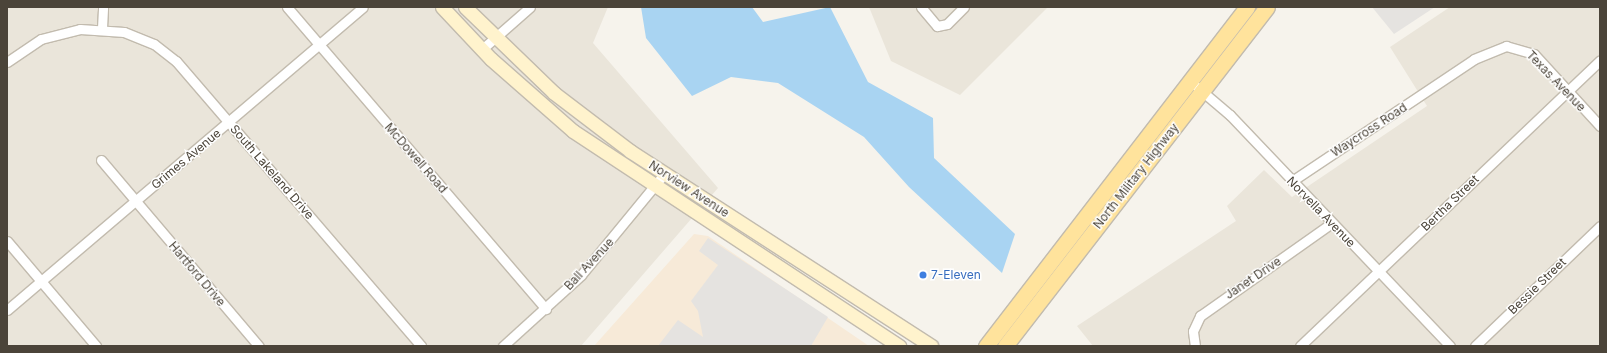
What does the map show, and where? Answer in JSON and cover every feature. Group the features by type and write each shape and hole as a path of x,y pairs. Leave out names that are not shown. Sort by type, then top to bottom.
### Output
{"main road":[{"name":"Norview Avenue","path":"442,7 481,50 573,131 654,188 899,346"},
{"name":"Norview Avenue","path":"465,7 495,38 586,119 664,174 932,346"},
{"name":"North Military Highway","path":"986,346 1247,7"},
{"name":"North Military Highway","path":"1006,346 1267,7"}],"street":[{"path":"102,28 103,7"},
{"name":"McDowell Road","path":"287,7 546,309"},
{"name":"Grimes Avenue","path":"7,310 42,283 363,7"},
{"path":"481,50 530,7"},
{"path":"921,7 937,26 947,24 964,7"},
{"name":"South Lakeland Drive","path":"7,62 41,39 80,29 102,28 142,38 168,54 229,122 421,346"},
{"name":"Texas Avenue","path":"1445,79 1484,53 1516,46 1534,54 1567,92 1600,126"},
{"name":"Bertha Street","path":"1300,346 1600,60"},
{"name":"Waycross Road","path":"1292,181 1445,79"},
{"name":"Norvella Avenue","path":"1190,82 1203,90 1450,346"},
{"name":"Hartford Drive","path":"101,160 259,346"},
{"name":"Ball Avenue","path":"503,346 546,309 610,242 664,174"},
{"name":"Janet Drive","path":"1194,346 1193,331 1200,316 1332,223"},
{"name":"Bessie Street","path":"1475,346 1600,226"},
{"path":"7,241 96,346"}],"shaded area":[{"path":"7,7 608,7 593,43 718,188 581,346 7,346"},
{"path":"869,7 1048,7 960,95 891,61"},
{"path":"1372,7 1435,7 1394,34"},
{"path":"1450,7 1600,7 1600,346 1093,346 1077,326 1236,221 1227,206 1264,170 1292,197 1427,106 1390,47"},
{"path":"694,234 708,236 869,346 594,346"},
{"path":"708,238 828,317 811,346 658,346 678,320 703,337 698,311 691,301 718,265 699,251"}],"water":[{"path":"641,7 752,7 763,22 830,7 868,82 933,118 934,158 1015,234 1002,273 909,187 864,137 778,83 731,77 692,96 646,38"}],"place":[{"name":"7-Eleven","path":"923,275"}]}
